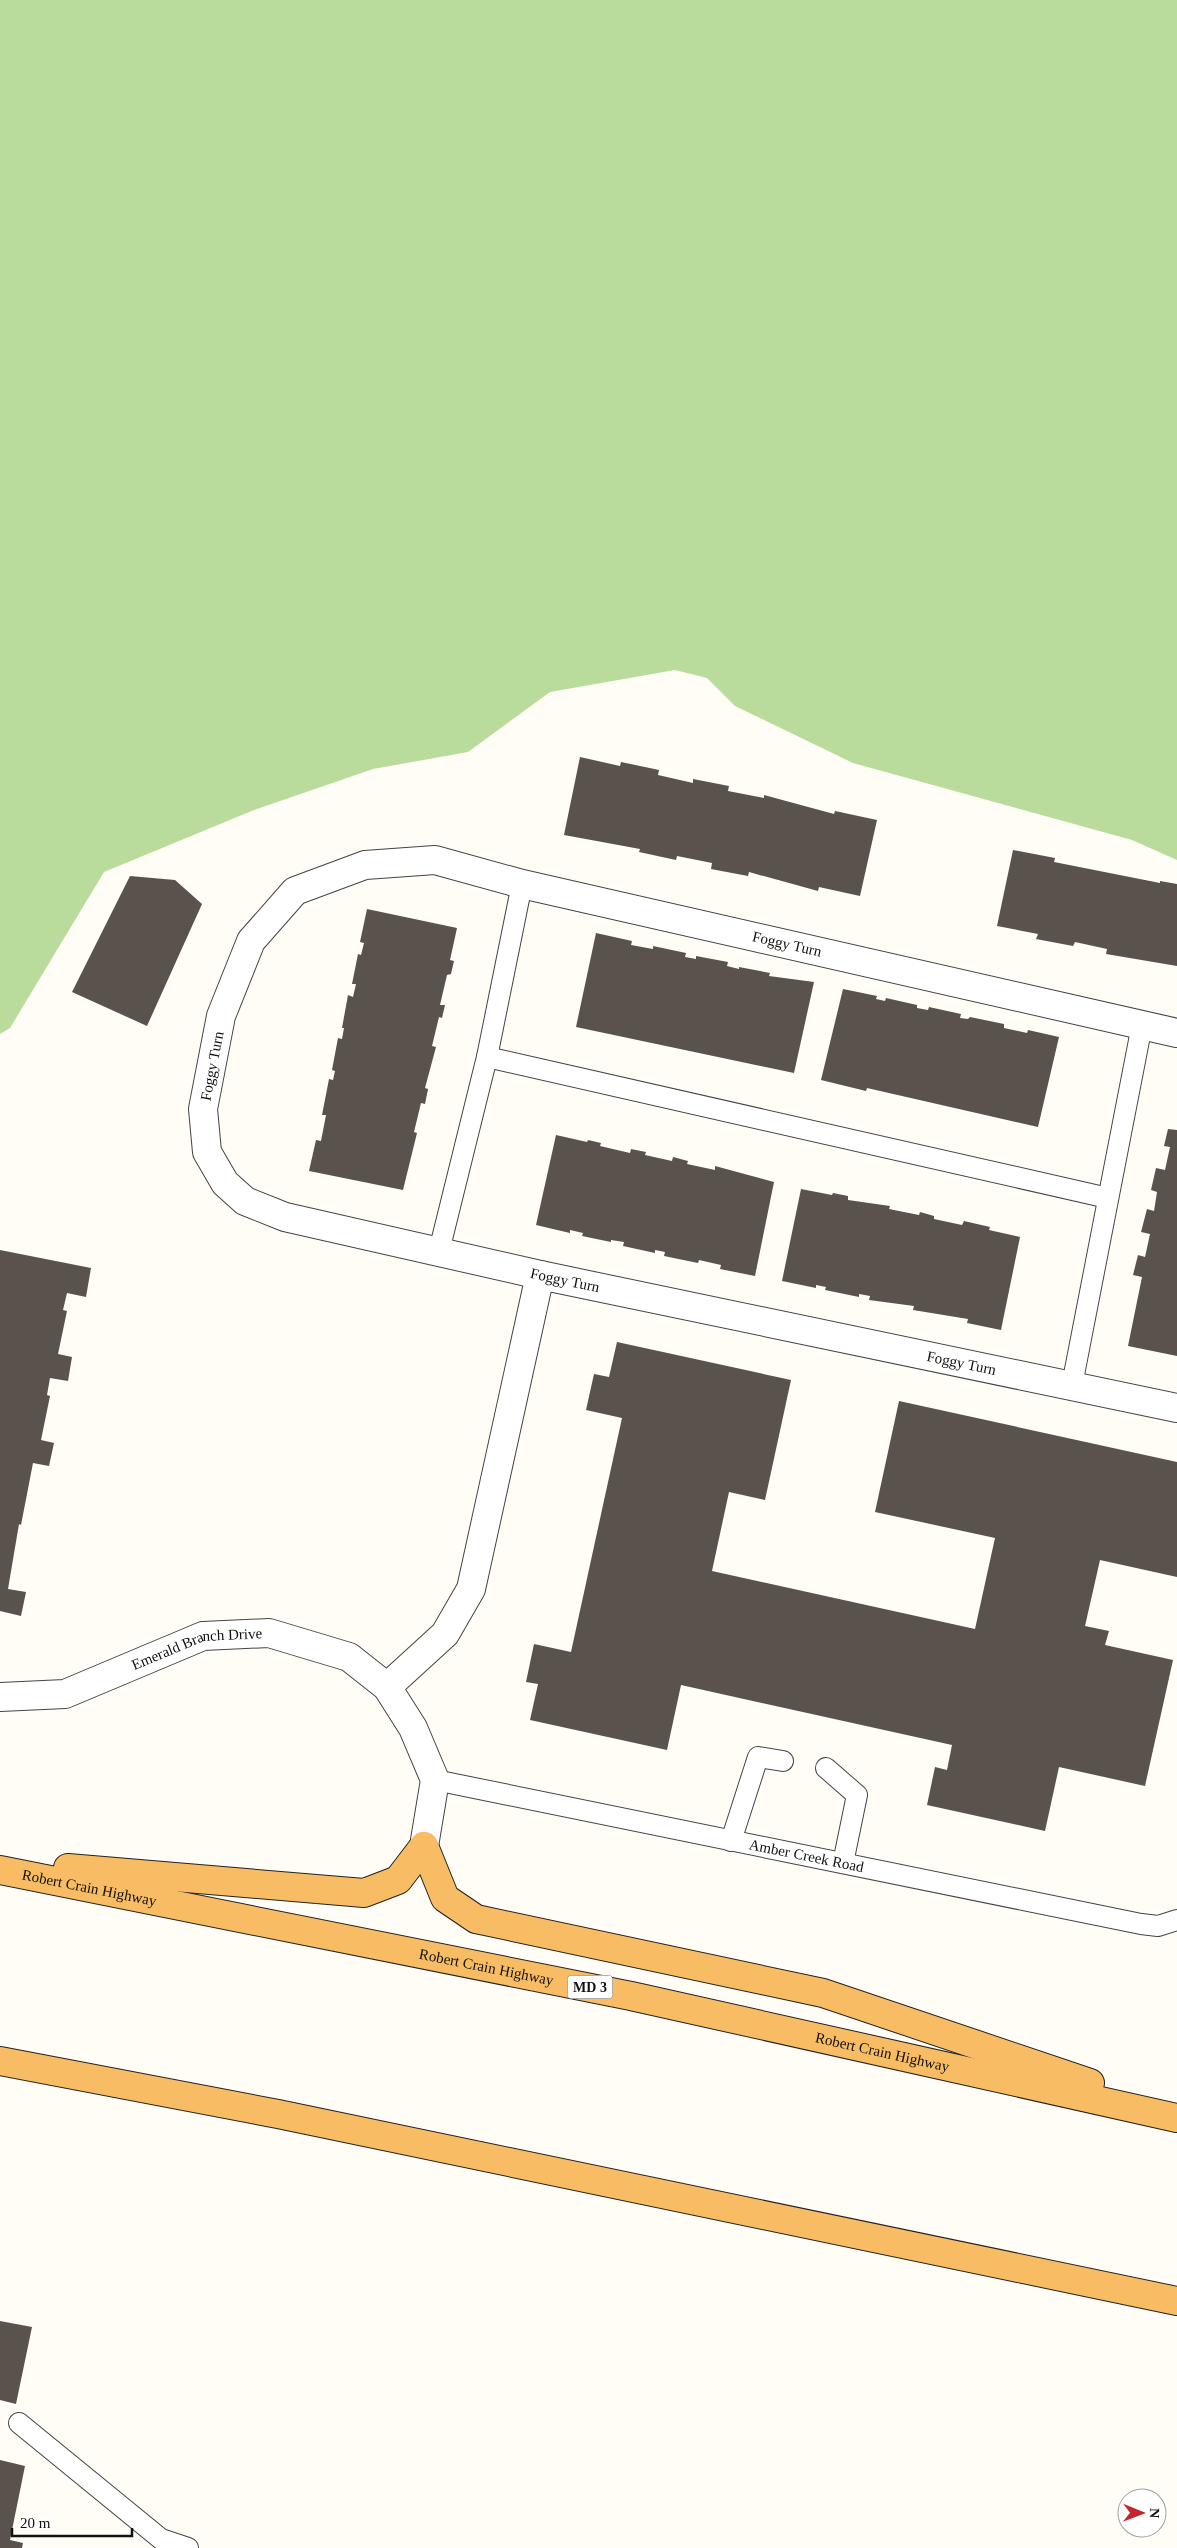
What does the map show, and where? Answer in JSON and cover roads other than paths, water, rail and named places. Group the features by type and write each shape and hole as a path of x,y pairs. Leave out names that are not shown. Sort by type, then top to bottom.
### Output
{"highway":[{"path":"0,1862 364,1893 398,1880 424,1846"},
{"path":"424,1846 445,1898 476,1919 823,1993 1177,2113"},
{"name":"Robert Crain Highway","path":"0,1870 631,1996 1177,2118"},
{"path":"0,2061 278,2114 1177,2301"}],"street":[{"name":"Foggy Turn","path":"1177,1033 522,884 435,860 365,865 295,891 251,941 222,1016 203,1109 207,1152 225,1183 245,1201 285,1217 540,1275 1177,1408"},
{"path":"386,1687 445,1634 471,1589 540,1275"},
{"name":"Emerald Branch Drive","path":"0,1697 65,1694 203,1636 268,1634 348,1657 386,1687 413,1728 435,1780"},
{"path":"424,1846 435,1780"}],"lane":[{"path":"439,1251 487,1056 522,884"},
{"path":"1072,1385 1142,1025"},
{"path":"487,1056 1108,1198"},
{"path":"732,1841 758,1757 783,1761"},
{"path":"826,1768 856,1795 843,1863"},
{"name":"Amber Creek Road","path":"435,1780 1141,1924 1158,1926 1177,1920"},
{"path":"20,2423 161,2539 188,2548"}]}
